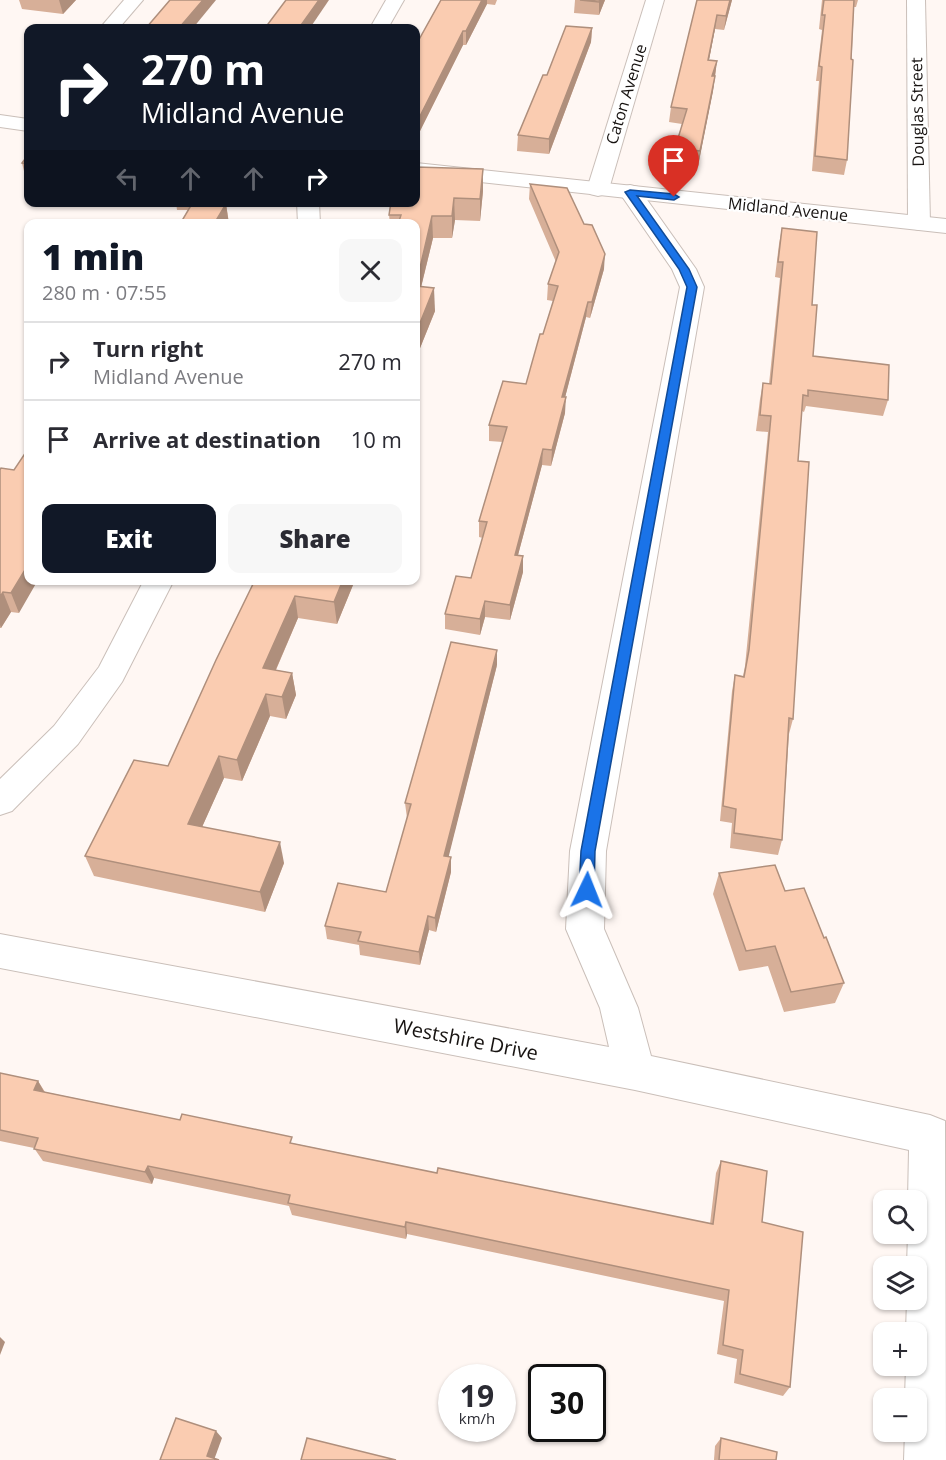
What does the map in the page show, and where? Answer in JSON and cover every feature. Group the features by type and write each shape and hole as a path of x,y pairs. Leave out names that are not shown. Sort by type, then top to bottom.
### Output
{"street":[{"path":"113,24 134,0"},
{"path":"381,24 395,0"},
{"name":"Caton Avenue","path":"598,189 655,0"},
{"name":"Douglas Street","path":"916,0 919,223"},
{"path":"0,122 24,122"},
{"name":"Midland Avenue","path":"420,169 946,226"},
{"path":"630,192 684,269 692,287 588,851 585,929 619,1008 636,1071"},
{"path":"0,801 66,735 111,674 156,585"},
{"name":"Westshire Drive","path":"0,951 636,1071 930,1135 928,1460"}],"building":[{"path":"170,0 203,0 182,24 149,24"},
{"path":"286,0 319,0 302,24 268,24"},
{"path":"441,0 482,0 466,31 463,31 420,116 420,38"},
{"path":"697,0 730,0 726,16 717,15 708,60 717,61 712,76 715,76 700,151 675,148 687,109 671,107"},
{"path":"824,0 854,0 847,160 815,156 822,67 819,66 825,15 822,15"},
{"path":"566,26 592,28 549,139 518,135 543,75 547,75"},
{"path":"420,167 483,169 480,199 454,198 452,216 432,216 420,268 420,219 400,219 401,215 389,215 390,207 420,207"},
{"path":"530,184 567,188 584,224 592,225 605,254 592,302 588,302 562,397 566,397 552,450 543,449 515,555 523,556 510,605 485,601 480,619 445,614 456,576 471,578 487,522 479,521 507,427 489,425 503,381 526,384 540,334 543,334 558,286 548,284 559,252"},
{"path":"190,207 224,207 217,219 183,219"},
{"path":"782,228 817,232 812,305 817,305 813,356 889,365 888,400 808,390 808,396 803,395 798,461 809,462 793,719 789,718 782,840 734,833 736,809 723,806 735,675 744,677 749,650 771,416 760,415 763,383 771,384 783,262 778,262"},
{"path":"420,286 434,288 420,323"},
{"path":"24,455 24,572 11,593 3,592 0,597 0,470 1,468 14,470"},
{"path":"253,585 341,585 334,602 295,596 263,668 292,673 282,697 266,694 237,760 219,756 188,824 280,842 260,892 85,856 134,760 168,766"},
{"path":"451,642 497,650 444,856 451,857 435,918 428,916 419,952 358,941 361,932 325,926 338,883 386,892 411,804 405,803"},
{"path":"775,865 785,891 804,888 844,983 791,992 775,946 746,951 719,873"},
{"path":"0,1073 38,1081 34,1090 180,1120 182,1114 292,1137 290,1143 437,1173 438,1168 713,1224 721,1161 767,1171 762,1222 803,1232 790,1387 740,1374 743,1350 723,1345 729,1290 406,1222 405,1227 288,1203 290,1195 148,1166 145,1172 34,1149 38,1138 0,1130"},
{"path":"176,1418 216,1431 207,1456 219,1460 160,1460"},
{"path":"307,1438 396,1460 301,1460"},
{"path":"721,1438 777,1452 776,1460 719,1460"}],"route":[{"path":"587,890 588,851 692,287 684,269 630,192 674,197"}]}
